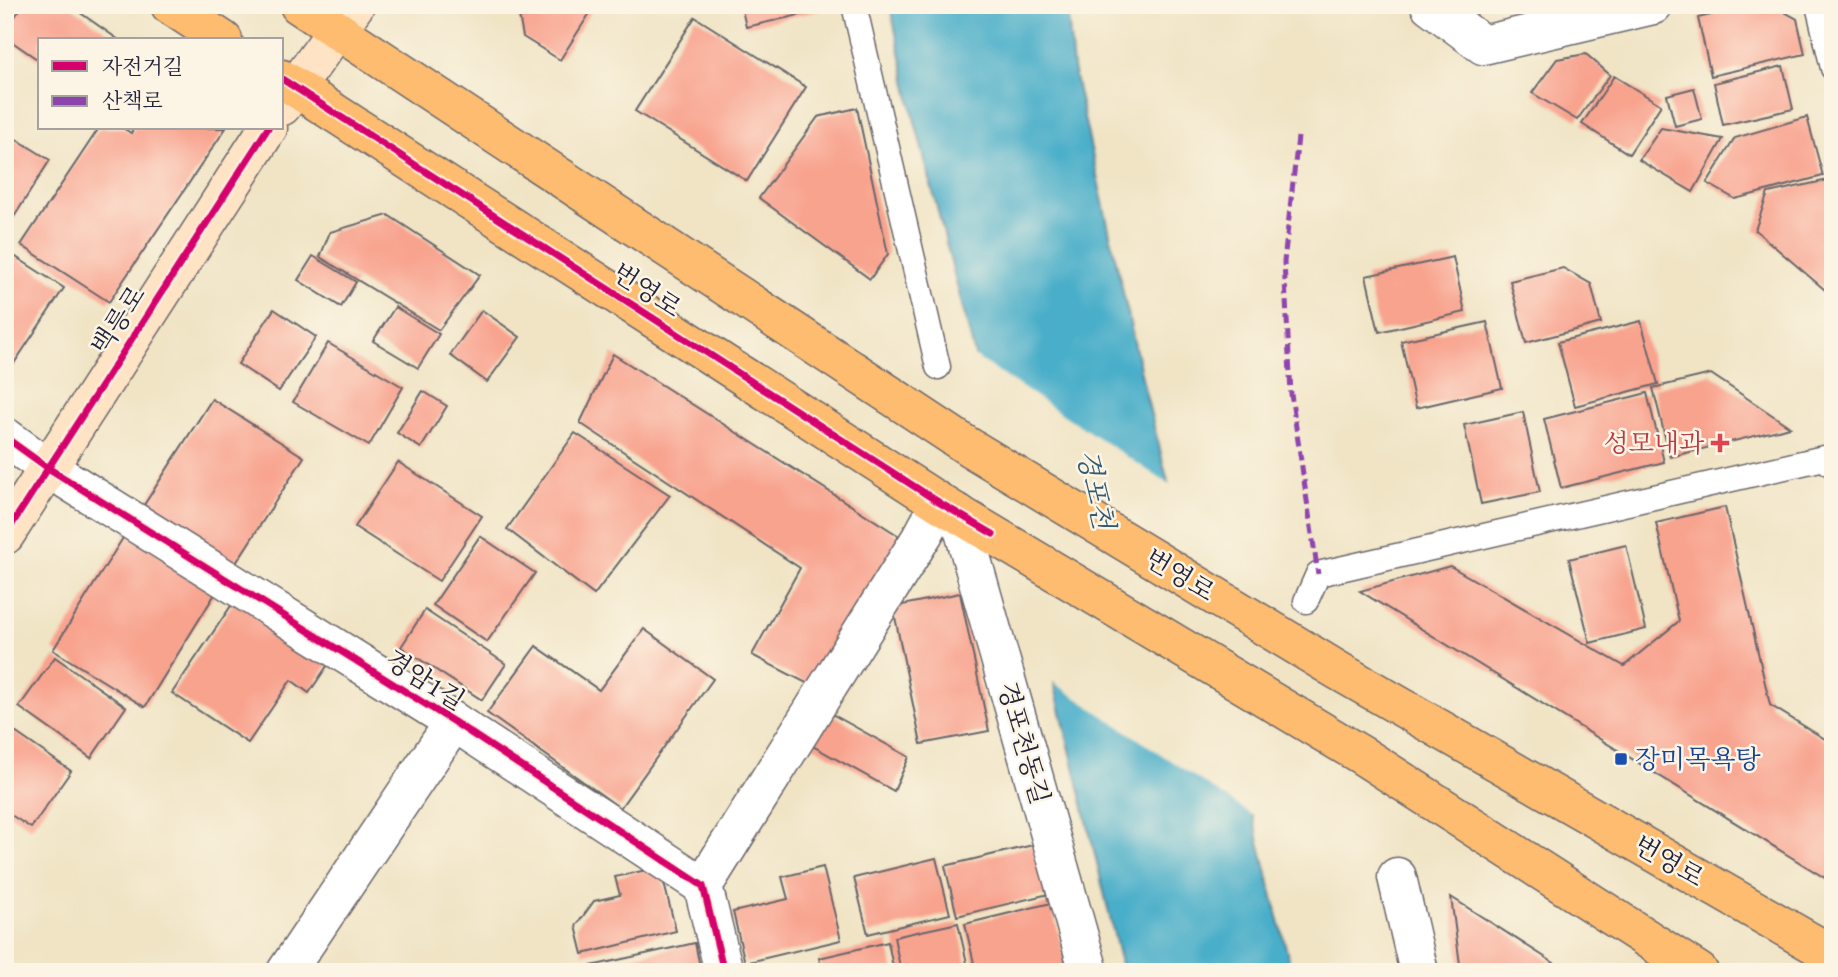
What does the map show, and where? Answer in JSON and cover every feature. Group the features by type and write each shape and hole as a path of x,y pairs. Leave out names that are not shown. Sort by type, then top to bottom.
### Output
{"main road":[{"path":"170,5 220,38"},
{"name":"번영로","path":"299,5 345,18 968,447 1337,670 1833,956"},
{"name":"번영로","path":"286,91 949,508 1363,756 1699,972"}],"street":[{"path":"1430,5 1483,45 1653,5"},
{"path":"286,91 345,18"},
{"name":"백릉로","path":"5,535 267,130"},
{"name":"경암1길","path":"5,437 48,468 454,722 703,886"},
{"path":"724,972 703,886 949,508"},
{"name":"경포천동길","path":"949,508 1089,972"},
{"path":"286,972 454,722"},
{"path":"1397,877 1419,972"}],"lane":[{"path":"854,5 938,367"},
{"path":"1818,5 1833,68"},
{"path":"1306,601 1318,574 1824,458 1833,466"}],"water":[{"name":"경포천","path":"890,5 1067,5 1073,68 1145,391 1292,972 1123,972 988,406 914,118"}],"pier":[{"path":"971,354 1173,487 1258,819 1050,680"}],"building":[{"path":"23,5 69,5 116,38 38,38 38,60 5,37 5,31"},
{"path":"517,5 595,5 560,60 523,37"},
{"path":"741,5 839,5 839,6 746,27"},
{"path":"1752,5 1772,5 1797,19 1805,54 1711,76 1698,18"},
{"path":"695,17 806,87 747,181 635,111"},
{"path":"1586,54 1610,75 1577,120 1532,93 1557,59"},
{"path":"1783,66 1793,109 1723,125 1714,83"},
{"path":"1614,76 1661,105 1629,154 1582,124"},
{"path":"1694,88 1702,119 1675,126 1667,95"},
{"path":"857,108 888,254 870,279 759,198 818,117"},
{"path":"1807,117 1823,176 1735,199 1707,183 1735,138"},
{"path":"1661,128 1723,139 1693,192 1639,160"},
{"path":"98,130 126,130 131,133 133,130 225,130 109,302 21,245"},
{"path":"5,132 50,160 5,231"},
{"path":"1833,179 1833,288 1825,290 1755,230 1768,193"},
{"path":"388,215 480,275 439,330 320,257 330,232"},
{"path":"5,250 64,288 5,377"},
{"path":"313,256 356,282 341,307 298,280"},
{"path":"1453,257 1465,312 1379,332 1366,276"},
{"path":"1563,268 1591,284 1601,323 1526,343 1510,281"},
{"path":"395,307 439,334 418,368 373,341"},
{"path":"274,309 316,337 279,391 238,364"},
{"path":"482,310 520,337 487,382 450,355"},
{"path":"1641,321 1658,384 1575,406 1558,342"},
{"path":"1487,322 1502,388 1416,408 1401,341"},
{"path":"328,343 403,387 369,446 293,402"},
{"path":"613,354 907,541 814,687 752,655 800,568 580,423"},
{"path":"1711,374 1790,427 1670,457 1653,388"},
{"path":"423,391 447,406 421,448 397,433"},
{"path":"1647,393 1664,462 1561,488 1544,419"},
{"path":"212,399 304,457 236,563 144,505"},
{"path":"1523,412 1540,492 1481,504 1464,425"},
{"path":"575,433 670,495 594,595 507,529"},
{"path":"398,462 482,516 439,581 355,527"},
{"path":"1725,507 1770,705 1833,744 1833,883 1360,591 1450,566 1624,666 1679,621 1656,523"},
{"path":"126,533 218,589 145,707 53,650"},
{"path":"480,536 535,573 487,642 433,605"},
{"path":"1626,545 1646,629 1590,643 1569,559"},
{"path":"960,593 989,731 921,744 893,607"},
{"path":"235,600 329,663 309,693 291,680 248,743 172,693"},
{"path":"425,610 506,664 482,700 401,647"},
{"path":"644,629 713,679 620,808 487,713 536,646 599,690"},
{"path":"55,657 126,707 91,758 19,707"},
{"path":"830,713 909,757 894,791 811,745"},
{"path":"5,725 71,771 31,828 5,811"},
{"path":"1037,844 1049,894 957,916 945,866"},
{"path":"936,858 950,914 868,934 854,878"},
{"path":"660,867 676,931 583,954 576,926 594,901 620,895 615,877"},
{"path":"823,867 841,940 745,963 733,912 788,899 782,877"},
{"path":"1451,897 1568,972 1461,972"},
{"path":"1051,903 1068,972 976,972 965,924"},
{"path":"958,923 969,972 901,972 894,937"},
{"path":"888,942 894,972 822,972 819,958"},
{"path":"695,943 701,972 583,972 582,968"}],"marked path":[{"path":"1298,137 1284,262 1291,394 1318,574"}],"cycle path":[{"path":"284,80 940,503 993,534"},
{"path":"5,535 267,130"},
{"path":"5,437 48,468 454,722 703,886 724,972"}],"place":[{"name":"성모내과","path":"1720,443"},
{"name":"장미목욕탕","path":"1621,759"}]}
